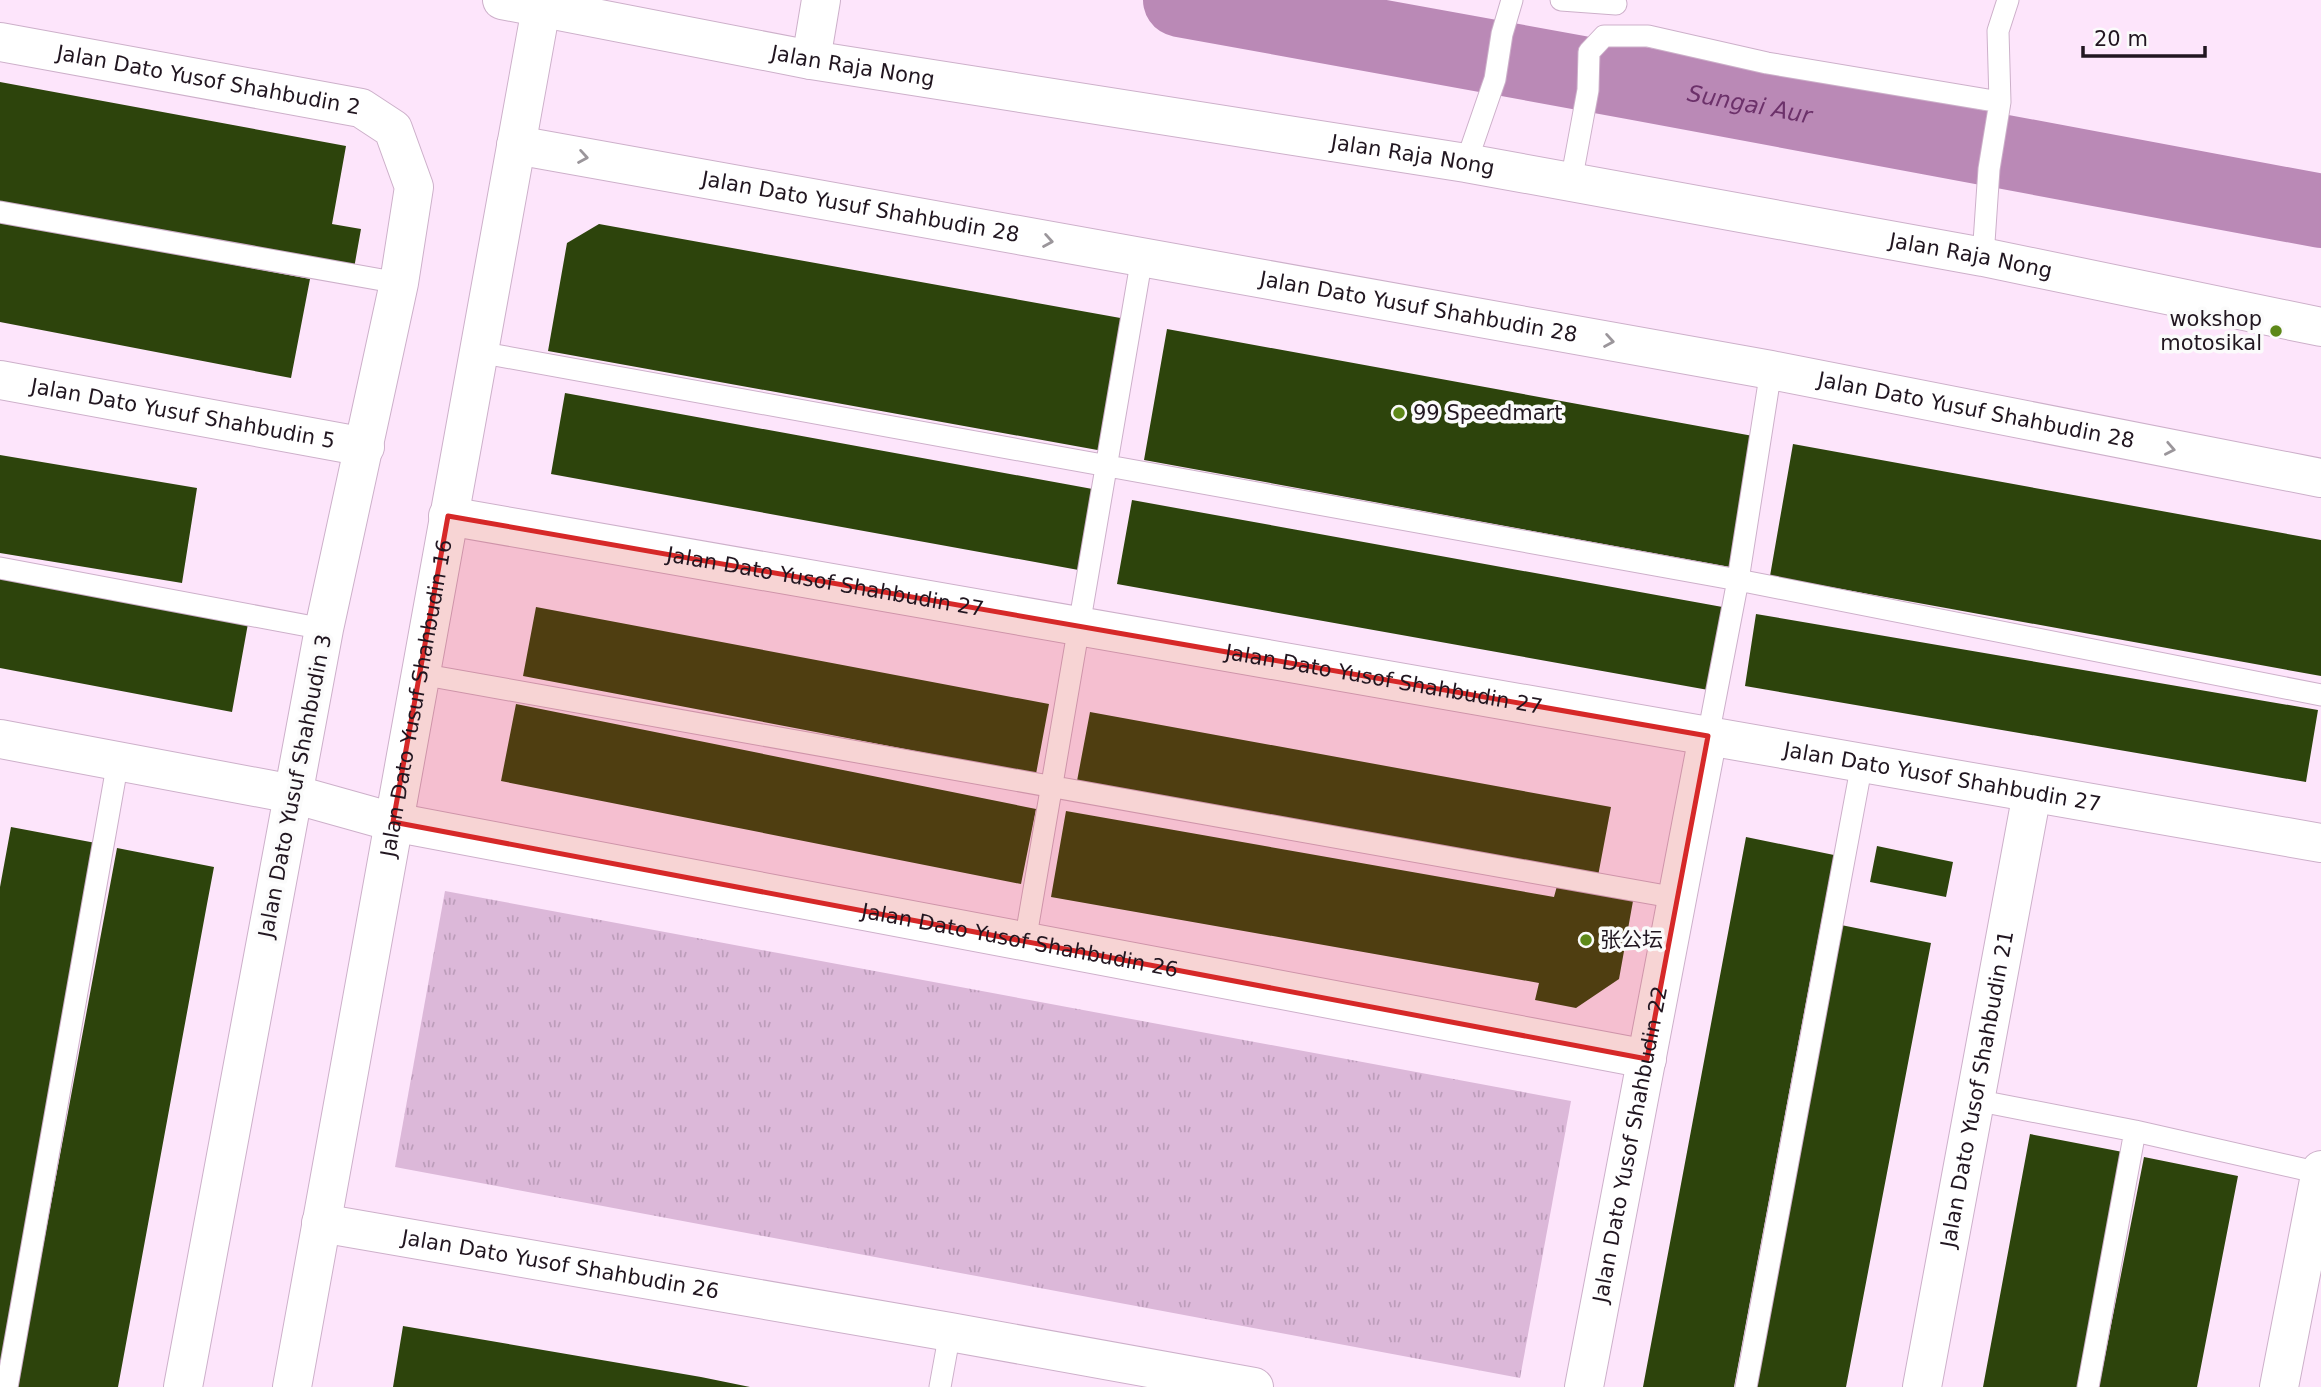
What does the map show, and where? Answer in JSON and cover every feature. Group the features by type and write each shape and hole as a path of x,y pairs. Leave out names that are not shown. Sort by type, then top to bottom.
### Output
{"street":[{"name":"Jalan Raja Nong","path":"502,0 811,60 1466,163 1983,257 2321,327"},
{"path":"811,60 821,0"},
{"name":"Jalan Dato Yusuf Shahbudin 16","path":"292,1387 541,8"},
{"name":"Jalan Dato Yusof Shahbudin 2","path":"0,42 361,108 393,129 414,187"},
{"name":"Jalan Dato Yusuf Shahbudin 28","path":"516,145 1770,370 2321,478"},
{"name":"Jalan Dato Yusuf Shahbudin 3","path":"183,1387 324,629 399,283 414,187"},
{"name":"Jalan Dato Yusuf Shahbudin 5","path":"0,380 365,447"},
{"name":"Jalan Dato Yusof Shahbudin 27","path":"449,516 2321,843"},
{"name":"Jalan Dato Yusof Shahbudin 22","path":"1584,1387 1708,736"},
{"name":"Jalan Dato Yusof Shahbudin 26","path":"0,739 293,793 393,822 1647,1059"},
{"name":"Jalan Dato Yusof Shahbudin 21","path":"1922,1387 2032,793"},
{"path":"2279,1387 2321,1171"},
{"name":"Jalan Dato Yusof Shahbudin 26","path":"321,1223 1254,1387"}],"lane":[{"path":"1466,163 1495,79 1502,33 1512,0"},
{"path":"1561,0 1617,2 1597,44 1571,182"},
{"path":"1983,257 1989,169 2000,102 1997,31 2004,1"},
{"path":"1597,44 1648,36 1767,63 2000,102"},
{"path":"0,212 399,283"},
{"path":"1025,942 1142,257"},
{"path":"478,352 1738,580 2321,695"},
{"path":"1708,736 1738,580 1770,370"},
{"path":"0,568 324,629"},
{"path":"420,674 1677,898"},
{"path":"7,1387 118,761"},
{"path":"1746,1387 1862,763"},
{"path":"1975,1100 2321,1171"},
{"path":"2088,1387 2136,1131"},
{"path":"940,1387 950,1332"}],"highlighted area":[{"path":"448,516 1708,736 1647,1059 393,822"}],"green space":[{"path":"445,891 1571,1101 1520,1378 395,1167"}],"building":[{"path":"0,82 346,146 332,224 361,229 353,274 0,209"},
{"path":"0,221 310,279 291,378 0,322"},
{"path":"599,224 1126,319 1103,451 548,351 567,243"},
{"path":"1167,329 1753,436 1730,567 1144,460"},
{"path":"565,393 1098,490 1084,571 551,474"},
{"path":"1793,444 2321,540 2321,676 1770,576"},
{"path":"0,455 197,488 182,583 0,553"},
{"path":"1132,500 1728,608 1714,691 1117,584"},
{"path":"0,571 249,618 232,712 0,668"},
{"path":"536,607 1049,704 1036,774 523,676"},
{"path":"1756,614 2318,710 2306,782 1745,686"},
{"path":"516,704 1036,809 1021,884 501,781"},
{"path":"1090,712 1611,807 1598,876 1077,781"},
{"path":"1066,811 1554,897 1557,886 1633,901 1619,979 1576,1008 1535,1000 1539,983 1051,897"},
{"path":"11,827 101,844 0,1387 0,887"},
{"path":"1746,837 1834,855 1734,1387 1643,1387"},
{"path":"1877,846 1953,862 1946,897 1870,882"},
{"path":"117,848 214,867 118,1387 17,1387"},
{"path":"1841,925 1931,943 1846,1387 1753,1387"},
{"path":"2030,1134 2128,1153 2084,1387 1983,1387"},
{"path":"2144,1157 2238,1176 2197,1387 2099,1387"},
{"path":"403,1326 701,1377 750,1387 393,1387"}],"waterway":[{"name":"Sungai Aur","path":"1180,0 2321,211"}],"place":[{"name":"wokshop motosikal","path":"2276,331"},
{"name":"99 Speedmart","path":"1399,413"},
{"name":"张公坛","path":"1586,940"}]}
